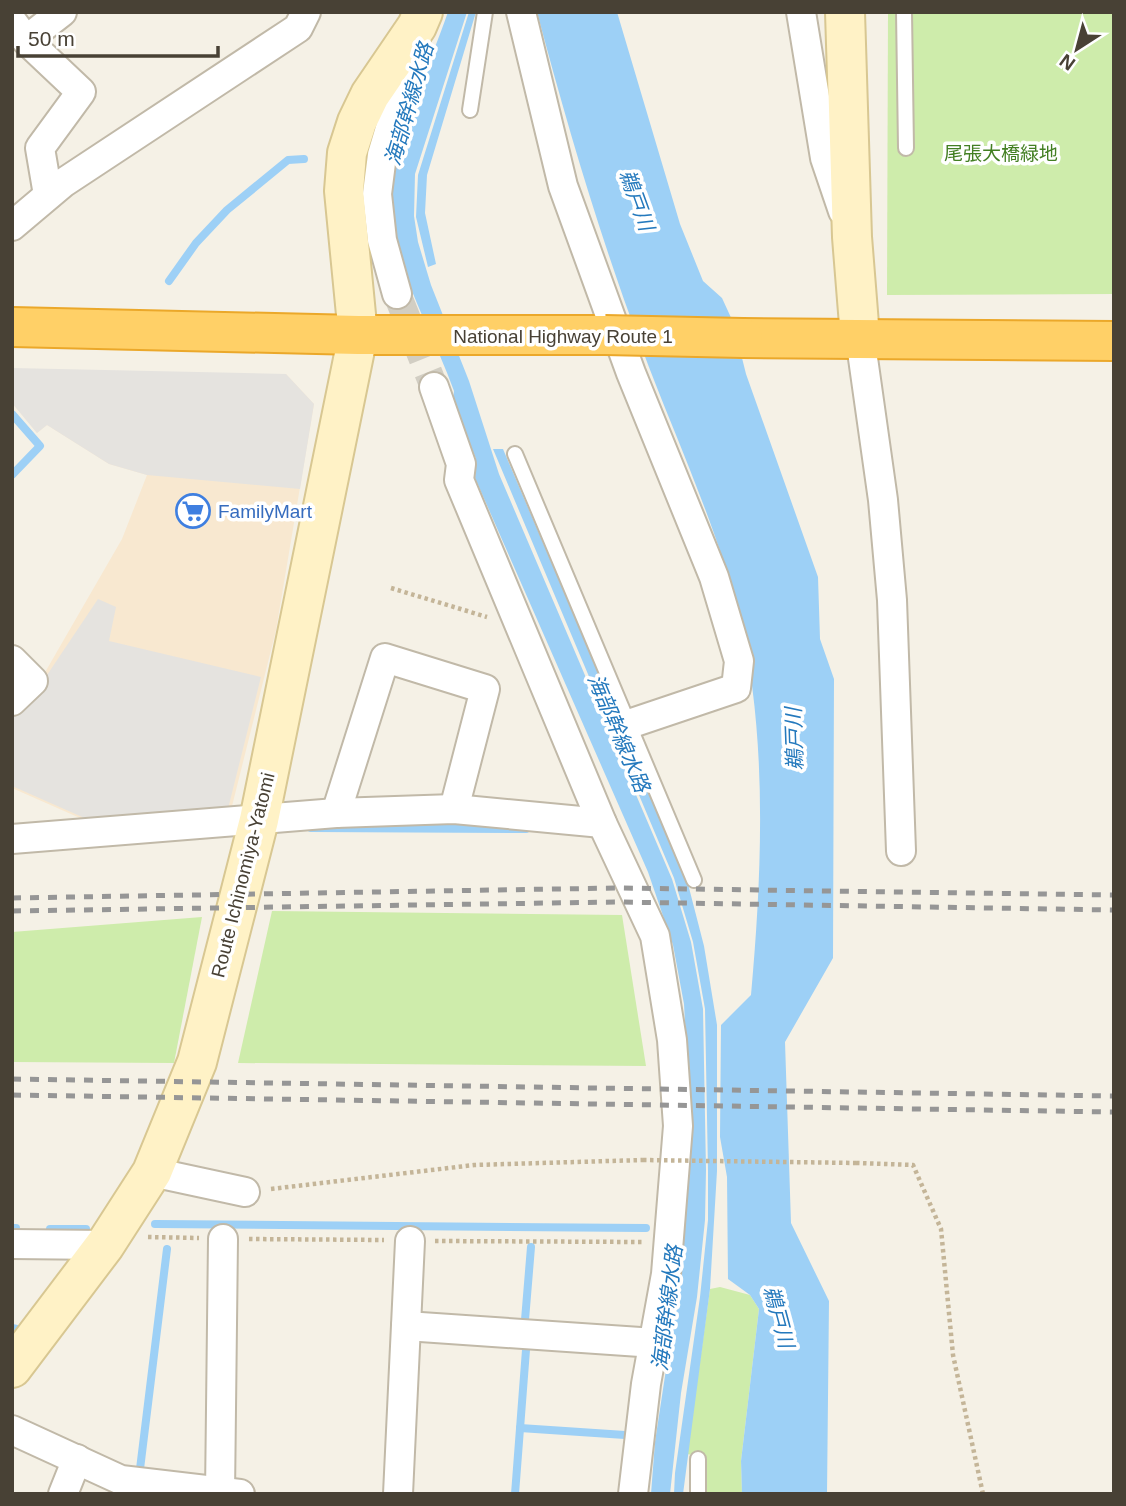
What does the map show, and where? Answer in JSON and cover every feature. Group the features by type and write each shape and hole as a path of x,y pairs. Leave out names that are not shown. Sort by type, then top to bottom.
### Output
{"highway":[{"name":"National Highway Route 1","path":"12,327 358,335 1114,341"}],"main road":[{"name":"Route Ichinomiya-Yatomi","path":"12,1368 105,1245 152,1172 197,1062 259,820 358,335 344,191 348,153 357,121 370,96 401,51 423,12"},
{"path":"845,12 852,237 860,337"}],"street":[{"path":"48,195 40,148 80,92 19,30 62,12"},
{"path":"12,226 48,195 298,28 306,12"},
{"path":"521,12 563,186 631,373 713,577 739,661 736,688 629,724"},
{"path":"801,12 824,158 852,237"},
{"path":"397,294 382,240 377,194 382,155 402,88 401,51"},
{"path":"860,337 883,500 892,600 901,851"},
{"path":"434,387 461,464 459,480 602,823 655,936 672,1040 678,1126 666,1274 646,1384 633,1494"},
{"path":"336,813 385,658 485,689 454,809"},
{"path":"12,660 33,681 12,701"},
{"path":"12,839 336,813 454,809 602,823"},
{"path":"152,1172 245,1192"},
{"path":"12,1430 121,1480 227,1493 223,1239"},
{"path":"398,1494 410,1241"},
{"path":"12,1244 105,1245"},
{"path":"406,1326 655,1343"},
{"path":"63,1494 78,1459"}],"lane":[{"path":"470,110 485,12"},
{"path":"904,12 906,148"},
{"path":"515,454 694,880"},
{"path":"698,1458 698,1494"}],"path":[{"path":"391,588 520,626"},
{"path":"245,1192 474,1164 643,1160 913,1165 941,1229 953,1355 983,1494"}],"shaded area":[{"path":"12,368 286,374 314,404 300,489 147,475 109,464 47,425 37,433 12,403"},
{"path":"286,374 314,404 276,630 230,814 89,822 12,788 12,711 40,681 122,539 147,475 109,464 47,425 37,433 12,403 189,377"},
{"path":"98,599 116,607 109,641 261,677 228,809 89,820 12,786 12,713 43,681"}],"green space":[{"name":"尾張大橋緑地","path":"888,12 1114,12 1114,294 887,295"},
{"path":"272,911 622,915 646,1066 238,1063"},
{"path":"202,917 174,1063 12,1062 12,932"},
{"path":"720,1287 750,1295 759,1309 741,1461 742,1494 706,1494 707,1458 687,1454 710,1289"}],"water":[{"path":"448,12 467,12 415,174 414,216 418,242 431,285 469,381 499,474 672,879 691,942 703,1009 705,1220 670,1494 651,1494 655,1442 682,1264 687,1059 684,1004 673,945 648,872 475,478 476,459 453,400 454,391 415,299 396,242 392,215 398,156"},
{"path":"469,12 476,12 427,175 425,213 436,264 428,267 416,217 418,175"},
{"name":"鵜戸川","path":"537,12 617,12 680,224 703,281 722,298 733,322 746,374 818,577 820,639 834,679 833,958 785,1042 791,1223 829,1301 827,1494 742,1494 741,1461 759,1309 750,1295 728,1279 727,1177 720,1137 721,1025 751,995 760,853 755,708 739,615 730,581 694,479 626,305 572,139"},
{"name":"海部幹線水路","path":"493,449 503,449 687,880 704,946 717,1025 717,1171 710,1289 683,1494 674,1494 675,1473 708,1220 705,1009 693,942 674,878"}],"waterway":[{"path":"169,281 196,243 227,210 288,160 304,159"},
{"path":"12,414 40,446 12,475"},
{"path":"311,828 526,829"},
{"path":"155,1224 646,1228"},
{"path":"50,1229 86,1229"},
{"path":"525,1320 531,1247"},
{"path":"140,1469 167,1249"},
{"path":"12,1328 17,1329"},
{"path":"515,1494 526,1350"},
{"path":"520,1428 625,1435"}],"tunnel":[{"path":"397,294 434,387"}],"railway":[{"path":"12,898 617,888 1114,895"},
{"path":"12,911 618,902 1114,910"},
{"path":"12,1079 1114,1096"},
{"path":"12,1095 1114,1112"}],"place":[{"name":"FamilyMart","path":"193,511"}]}
